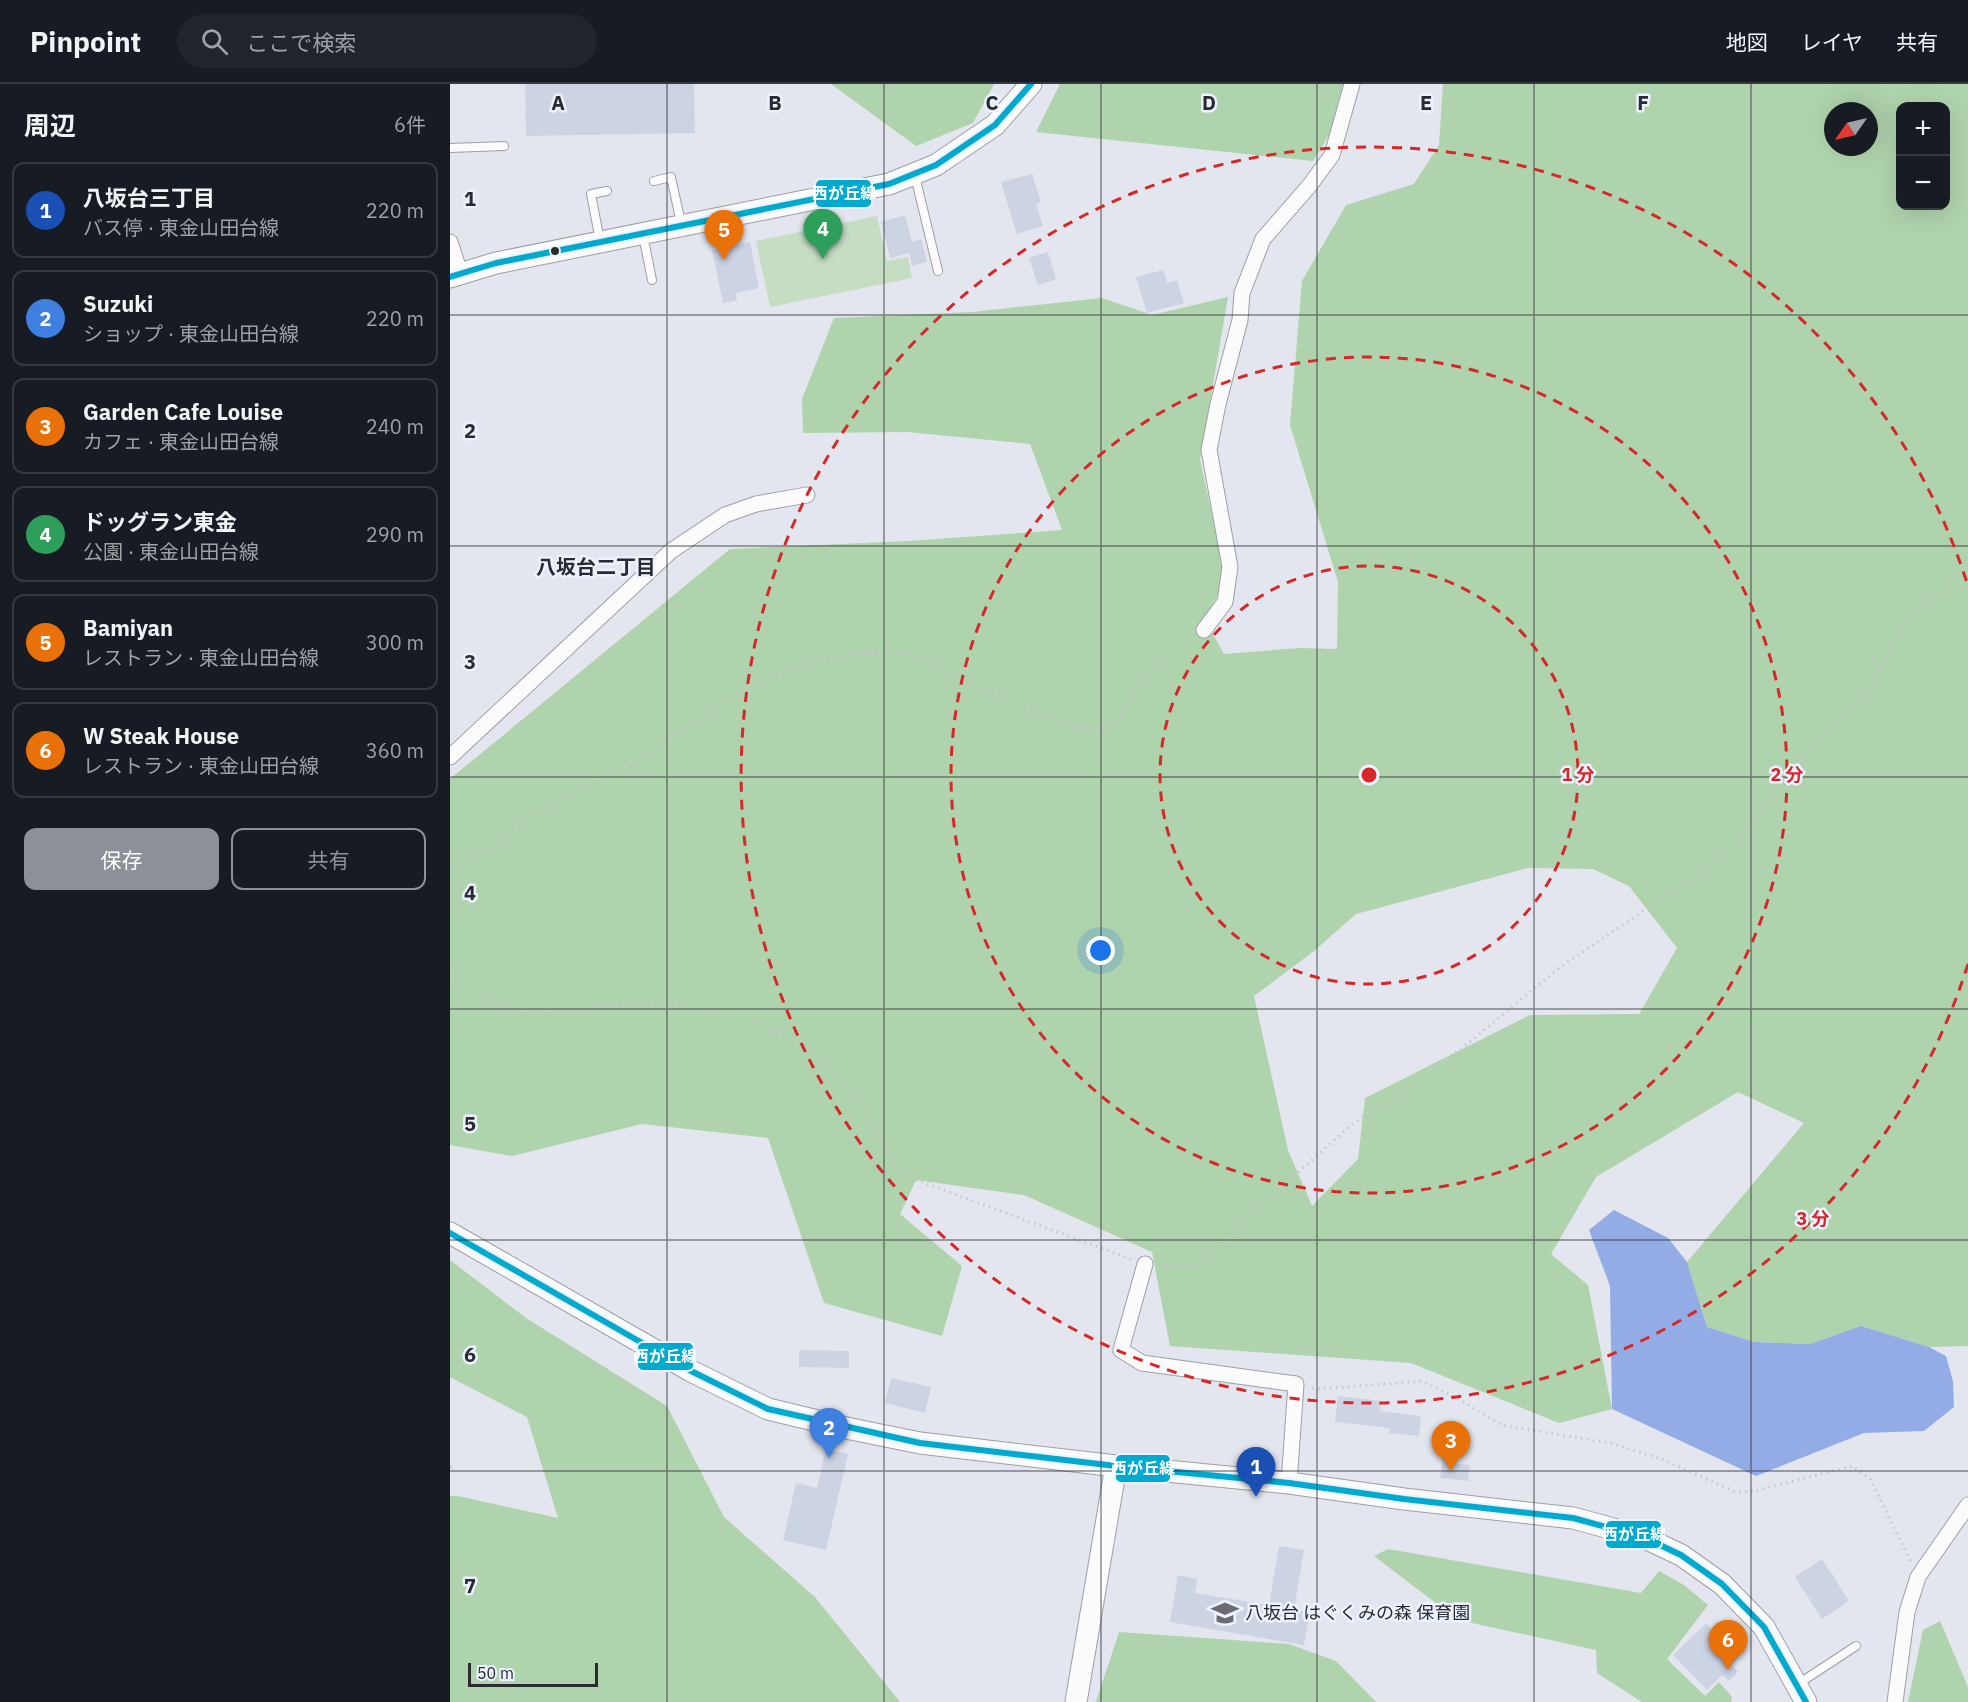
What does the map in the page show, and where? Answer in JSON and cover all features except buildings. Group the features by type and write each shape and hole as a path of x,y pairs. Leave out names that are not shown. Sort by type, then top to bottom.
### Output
{"main road":[{"path":"455,275 496,263 889,184 936,165 995,125 1031,84"},
{"path":"450,1233 691,1371 768,1409 920,1443 1289,1483 1404,1499 1573,1518 1643,1537 1681,1555 1722,1584 1764,1627 1801,1693"},
{"path":"1076,1702 1116,1466"}],"street":[{"path":"1204,630 1225,602 1230,567 1209,450 1218,404 1240,320 1242,292 1263,238 1310,185 1332,155 1352,84"},
{"path":"450,242 455,275"},
{"path":"450,757 671,551 725,515 756,504 807,495"},
{"path":"1145,1264 1122,1350 1142,1363 1296,1384 1289,1483"},
{"path":"1895,1702 1907,1612 1918,1577 1968,1505"}],"lane":[{"path":"450,148 504,146"},
{"path":"915,174 938,271"},
{"path":"654,181 671,177 681,226"},
{"path":"601,242 591,194 607,191"},
{"path":"643,234 652,280"},
{"path":"1801,1693 1856,1646"}],"path":[{"path":"450,970 458,983 477,998 507,1009 544,1012 637,1004 686,1006 735,1017 775,1031 814,1052 833,1069 858,1101 898,1166 916,1180 1145,1264 1191,1266 1211,1255 1261,1206 1350,1126 1465,1046 1559,968 1731,852 1790,770 1868,692 1905,623 1945,590 1968,559"},
{"path":"450,871 563,798 639,758 728,700 800,663 862,653 901,654 922,660 1046,718 1065,725 1099,731 1119,719 1144,676 1204,630"},
{"path":"1296,1384 1319,1389 1422,1381 1501,1425 1610,1443 1662,1459 1735,1492 1755,1491 1852,1466 1870,1479 1918,1577"}],"green space":[{"path":"831,84 994,84 973,123 916,146"},
{"path":"1060,84 1353,84 1353,97 1313,161 1036,132"},
{"path":"1443,84 1968,84 1968,1346 1929,1347 1861,1326 1810,1344 1754,1342 1707,1327 1687,1262 1804,1123 1738,1092 1596,1177 1551,1254 1588,1285 1612,1409 1559,1423 1411,1363 1170,1346 1152,1252 1024,1195 916,1180 900,1214 962,1266 942,1336 824,1303 768,1138 642,1124 512,1156 450,1145 450,779 730,549 908,541 1062,530 1030,444 907,432 803,433 802,399 834,318 972,312 1102,298 1152,315 1228,297 1200,460 1223,564 1218,594 1205,620 1224,654 1300,648 1337,649 1338,582 1290,425 1302,281 1346,205 1414,184 1439,145","holes":["1528,868 1593,869 1629,886 1677,948 1639,1014 1530,1015 1365,1098 1358,1159 1312,1206 1288,1150 1254,996 1314,951 1356,914"]},
{"path":"877,216 887,261 908,257 912,278 770,307 756,241"},
{"path":"450,1260 526,1318 667,1406 724,1517 815,1597 900,1702 450,1702 450,1496 558,1518 527,1417 450,1377"},
{"path":"1388,1549 1641,1593 1659,1571 1684,1585 1708,1605 1667,1659 1705,1696 1719,1682 1732,1697 1731,1702 1642,1702 1597,1673 1596,1650 1458,1620 1374,1556"},
{"path":"1940,1621 1968,1687 1968,1702 1908,1702 1923,1630"},
{"path":"1119,1632 1289,1644 1336,1661 1376,1702 1096,1702"}],"water":[{"path":"1614,1210 1668,1238 1687,1262 1707,1327 1754,1342 1810,1344 1861,1326 1929,1347 1946,1356 1953,1381 1954,1407 1924,1431 1864,1433 1756,1476 1612,1409 1610,1286 1589,1230"}],"transit line":[{"name":"西が丘線","path":"450,277 496,263 889,184 936,165 995,125 1031,84"},
{"name":"西が丘線","path":"450,1233 691,1371 768,1409 920,1443 1289,1483 1404,1499 1573,1518 1643,1537 1681,1555 1722,1584 1764,1627 1806,1702"}],"place":[{"name":"ドッグラン東金","path":"823,259"},
{"name":"Bamiyan","path":"724,260"},
{"name":"Suzuki","path":"829,1458"},
{"name":"Garden Cafe Louise","path":"1451,1471"},
{"name":"八坂台三丁目","path":"1256,1497"},
{"name":"八坂台 はぐくみの森 保育園","path":"1225,1613"},
{"name":"W Steak House","path":"1728,1670"}],"district":[{"name":"八坂台二丁目","path":"596,567"}]}
